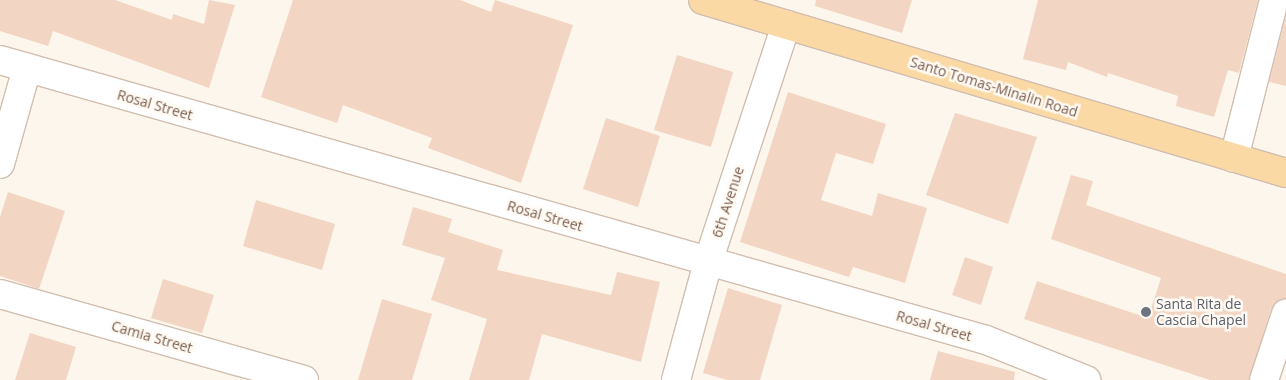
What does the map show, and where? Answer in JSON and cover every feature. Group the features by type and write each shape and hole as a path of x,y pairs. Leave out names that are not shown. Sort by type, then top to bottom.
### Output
{"main road":[{"name":"Santo Tomas-Minalin Road","path":"703,0 1286,173"}],"street":[{"path":"1234,158 1274,0"},
{"name":"6th Avenue","path":"676,380 708,262 786,25"},
{"name":"Rosal Street","path":"0,60 986,340 1086,380"},
{"path":"0,164 27,68"},
{"name":"Camia Street","path":"0,294 304,380"},
{"path":"1264,380 1286,314"}],"building":[{"path":"0,0 115,0 172,20 173,14 204,24 209,0 235,5 209,88 53,31 48,46 0,31"},
{"path":"293,0 460,0 491,12 495,0 573,25 521,183 428,148 432,138 343,105 337,123 261,97"},
{"path":"816,0 912,0 902,33 815,6"},
{"path":"1038,0 1258,0 1239,73 1228,70 1214,117 1176,106 1178,96 1108,73 1107,77 1068,62 1066,70 1023,59"},
{"path":"1286,16 1286,86 1269,82"},
{"path":"677,55 733,72 711,147 654,130"},
{"path":"788,92 886,124 873,164 836,153 821,200 872,216 878,193 927,208 905,283 853,267 849,277 740,242"},
{"path":"955,113 1037,137 1008,224 926,195"},
{"path":"606,118 660,136 638,207 583,189"},
{"name":"Santa Rita de Cascia Chapel","path":"1071,175 1093,181 1086,205 1286,274 1286,299 1271,309 1249,380 1210,380 1024,319 1037,281 1148,318 1161,278 1051,239"},
{"path":"8,192 65,211 39,289 0,276 0,217"},
{"path":"256,200 335,224 322,270 243,246"},
{"path":"413,207 452,219 448,232 503,250 497,270 611,295 617,272 660,282 641,362 542,334 529,380 469,380 487,319 431,300 445,258 402,245"},
{"path":"965,257 993,267 981,305 952,295"},
{"path":"163,279 214,295 202,333 151,318"},
{"path":"728,288 782,305 760,380 727,380 703,373"},
{"path":"382,299 432,314 412,380 358,380"},
{"path":"30,333 76,347 66,380 15,380"},
{"path":"938,351 1015,372 1014,380 930,380"}],"place":[{"name":"Santa Rita de Cascia Chapel","path":"1146,312"}]}
